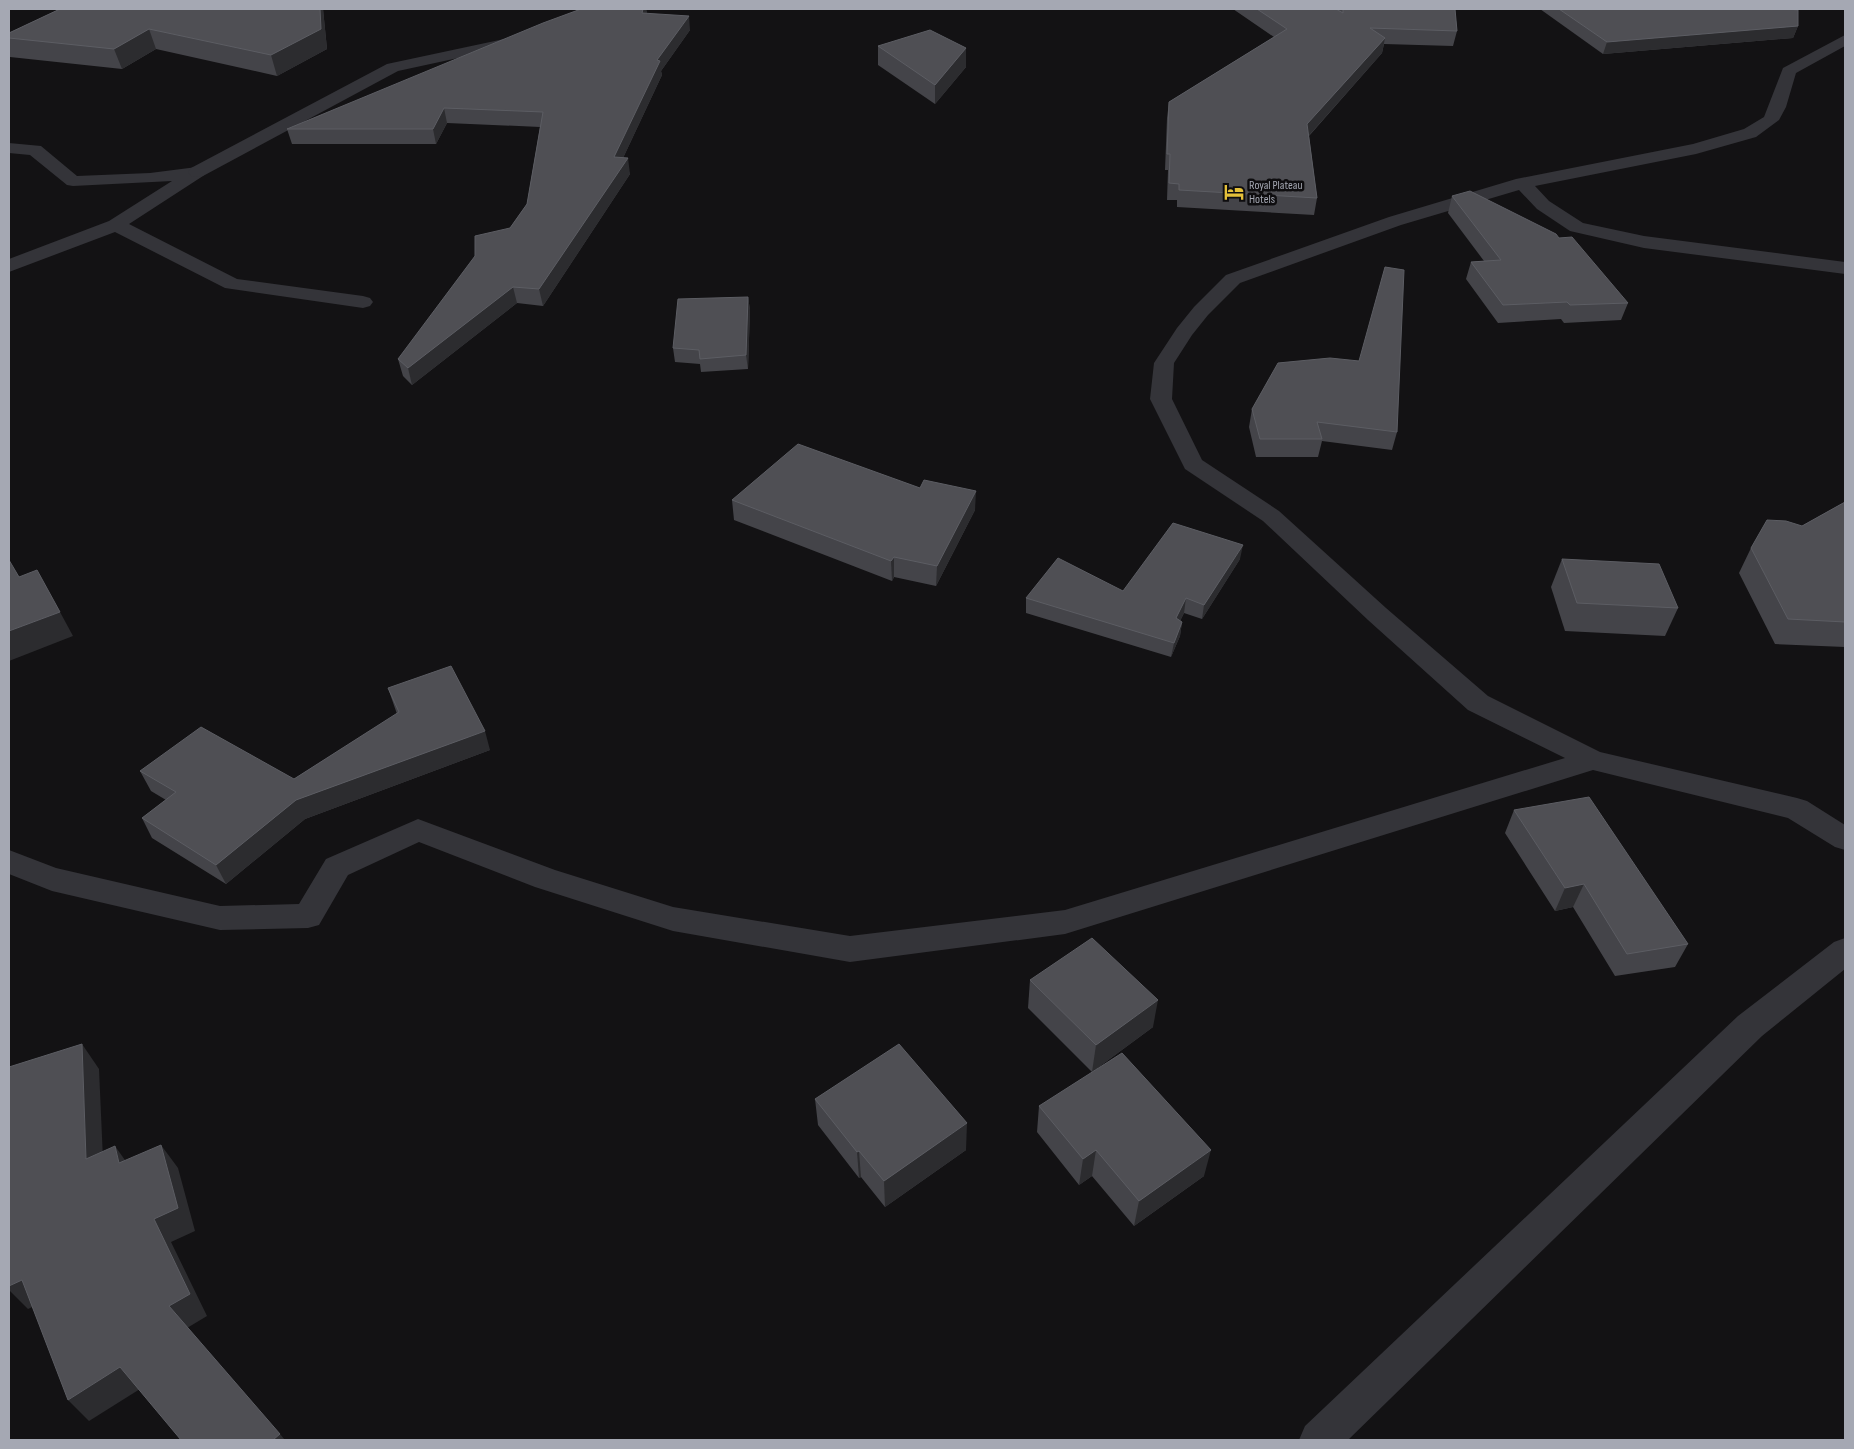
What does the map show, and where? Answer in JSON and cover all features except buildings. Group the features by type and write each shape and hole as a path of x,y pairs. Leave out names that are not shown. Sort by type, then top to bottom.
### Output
{"street":[{"path":"9,266 116,225 197,172 393,67 528,37"},
{"path":"1845,40 1789,70 1778,107 1771,120 1750,133 1696,149 1522,184 1395,220 1233,279 1201,311 1184,332 1164,363 1161,399 1193,464 1271,516 1377,614 1478,703 1592,760 1796,809 1845,839"},
{"path":"9,148 35,150 73,181 150,178 197,172"},
{"path":"1522,184 1543,205 1577,227 1644,242 1845,268"},
{"path":"116,225 232,284 363,302"},
{"path":"9,862 52,879 220,918 288,918 308,916 337,867 418,830 546,879 673,919 850,949 1065,922 1295,854 1592,760"},
{"path":"1319,1440 1750,1026 1845,951"}],"place":[{"name":"Royal Plateau Hotels","path":"1234,192"}]}
